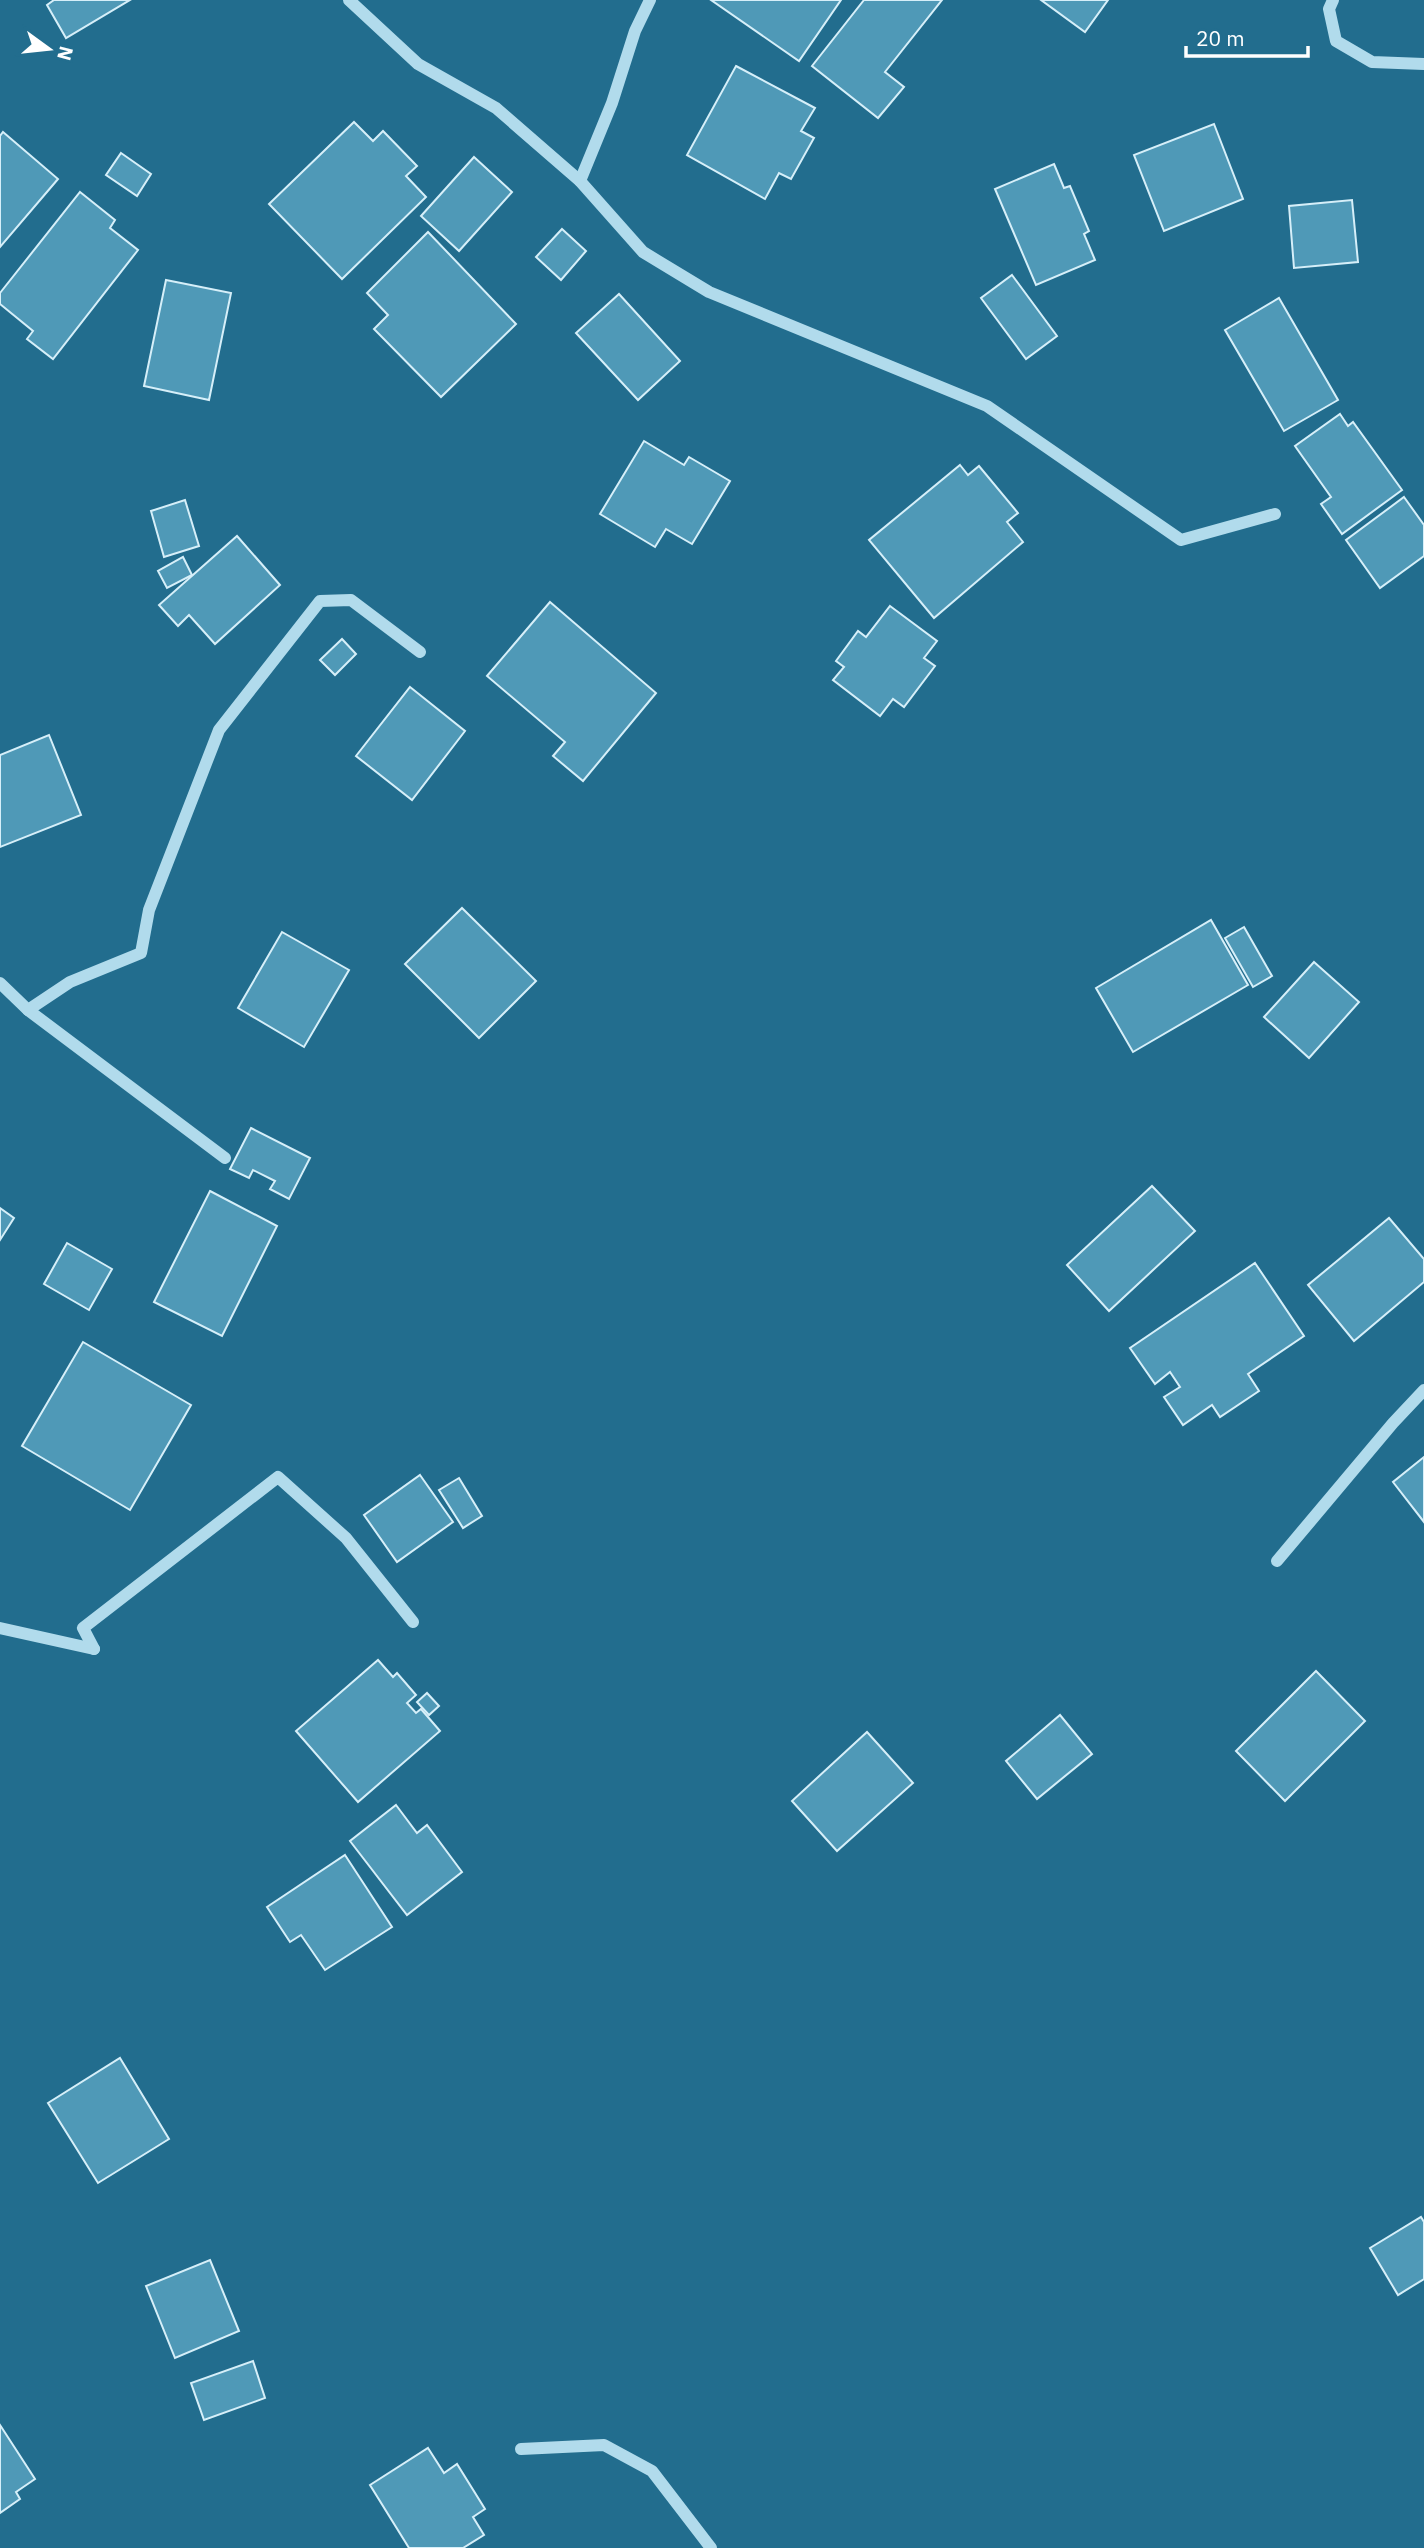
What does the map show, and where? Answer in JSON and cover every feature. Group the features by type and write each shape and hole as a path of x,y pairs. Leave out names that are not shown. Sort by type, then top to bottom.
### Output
{"street":[{"path":"349,0 418,64 496,108 580,181 643,252 709,292 987,406 1181,540 1275,514"},
{"path":"580,181 612,103 635,32 650,0"},
{"path":"1333,0 1329,9 1336,41 1372,62 1424,64"},
{"path":"28,1010 70,982 141,953 149,910 219,730 320,601 351,600 420,652"},
{"path":"0,983 28,1010 225,1158"},
{"path":"1277,1561 1424,1390"},
{"path":"0,1628 94,1649 83,1628 278,1477 346,1538 413,1622"},
{"path":"521,2448 604,2445 652,2471 711,2548"}],"building":[{"path":"54,0 130,0 66,38 47,5"},
{"path":"711,0 841,0 799,61"},
{"path":"864,0 942,0 885,72 904,87 878,118 812,66"},
{"path":"1041,0 1108,0 1085,32"},
{"path":"736,66 815,108 801,131 814,138 791,179 779,173 765,199 687,155"},
{"path":"354,122 373,141 383,131 417,166 406,176 426,197 342,279 269,204"},
{"path":"1214,124 1243,199 1164,231 1134,155"},
{"path":"3,132 58,179 0,247 0,136"},
{"path":"121,153 151,174 137,196 106,175"},
{"path":"474,157 512,192 459,251 421,216"},
{"path":"1054,164 1064,188 1070,186 1089,231 1084,234 1095,260 1036,285 995,189"},
{"path":"80,192 115,220 110,228 138,250 53,359 27,339 33,331 0,304 0,293"},
{"path":"1352,200 1358,262 1294,268 1289,206"},
{"path":"562,229 586,251 561,280 536,257"},
{"path":"428,232 516,324 441,397 374,329 388,315 367,293"},
{"path":"1012,275 1057,336 1026,359 981,298"},
{"path":"166,280 231,293 209,400 144,386"},
{"path":"619,294 680,361 638,400 576,333"},
{"path":"1279,298 1338,400 1284,431 1225,330"},
{"path":"1340,414 1348,426 1353,422 1402,490 1342,534 1321,504 1331,497 1295,446"},
{"path":"644,441 684,465 689,457 730,481 692,544 666,529 655,547 600,514"},
{"path":"960,465 968,475 979,466 1018,513 1007,522 1023,542 934,618 869,540"},
{"path":"1404,497 1424,525 1424,556 1380,588 1346,540"},
{"path":"185,500 199,546 164,557 151,511"},
{"path":"237,536 280,585 215,644 189,615 178,626 159,605"},
{"path":"183,557 192,575 167,588 158,571"},
{"path":"550,602 656,693 583,781 553,756 565,742 487,676"},
{"path":"890,606 937,641 924,658 935,666 904,707 893,699 880,716 833,680 844,667 836,661 858,631 866,637"},
{"path":"342,639 356,654 335,675 320,660"},
{"path":"410,687 465,731 412,800 356,756"},
{"path":"49,735 81,815 0,847 0,755"},
{"path":"462,908 536,981 479,1038 405,964"},
{"path":"1211,920 1248,985 1133,1052 1096,988"},
{"path":"1244,927 1272,976 1253,987 1225,938"},
{"path":"282,932 349,970 304,1047 238,1008"},
{"path":"1314,962 1359,1002 1309,1058 1264,1017"},
{"path":"251,1128 310,1158 289,1199 270,1189 275,1181 253,1170 249,1178 230,1169"},
{"path":"1152,1186 1195,1231 1109,1311 1067,1265"},
{"path":"210,1191 277,1226 222,1336 154,1302"},
{"path":"0,1208 14,1218 0,1240"},
{"path":"1389,1218 1424,1259 1424,1282 1354,1341 1308,1285"},
{"path":"67,1243 112,1269 89,1310 44,1284"},
{"path":"1255,1263 1304,1336 1248,1374 1259,1391 1220,1417 1212,1405 1183,1425 1164,1397 1180,1387 1170,1372 1155,1384 1130,1348"},
{"path":"83,1342 191,1405 130,1510 22,1446"},
{"path":"1424,1457 1424,1522 1393,1482"},
{"path":"420,1475 453,1522 397,1562 364,1515"},
{"path":"459,1478 482,1516 463,1528 439,1490"},
{"path":"378,1660 393,1677 397,1673 416,1695 407,1703 416,1713 421,1709 440,1731 358,1802 296,1731"},
{"path":"1316,1671 1365,1721 1285,1801 1236,1751"},
{"path":"427,1693 439,1706 429,1715 417,1702"},
{"path":"1060,1715 1092,1754 1037,1799 1006,1761"},
{"path":"867,1732 913,1783 837,1851 792,1801"},
{"path":"396,1805 417,1833 427,1825 462,1872 407,1915 350,1841"},
{"path":"345,1855 392,1927 325,1970 301,1935 290,1942 267,1907"},
{"path":"120,2058 169,2139 98,2183 48,2103"},
{"path":"1421,2217 1424,2222 1424,2279 1398,2295 1370,2248"},
{"path":"210,2260 239,2331 175,2358 146,2286"},
{"path":"253,2361 265,2398 204,2420 191,2383"},
{"path":"0,2425 35,2479 16,2492 20,2499 0,2513"},
{"path":"428,2448 444,2473 457,2464 485,2509 473,2517 484,2535 463,2548 409,2548 370,2485"}]}
